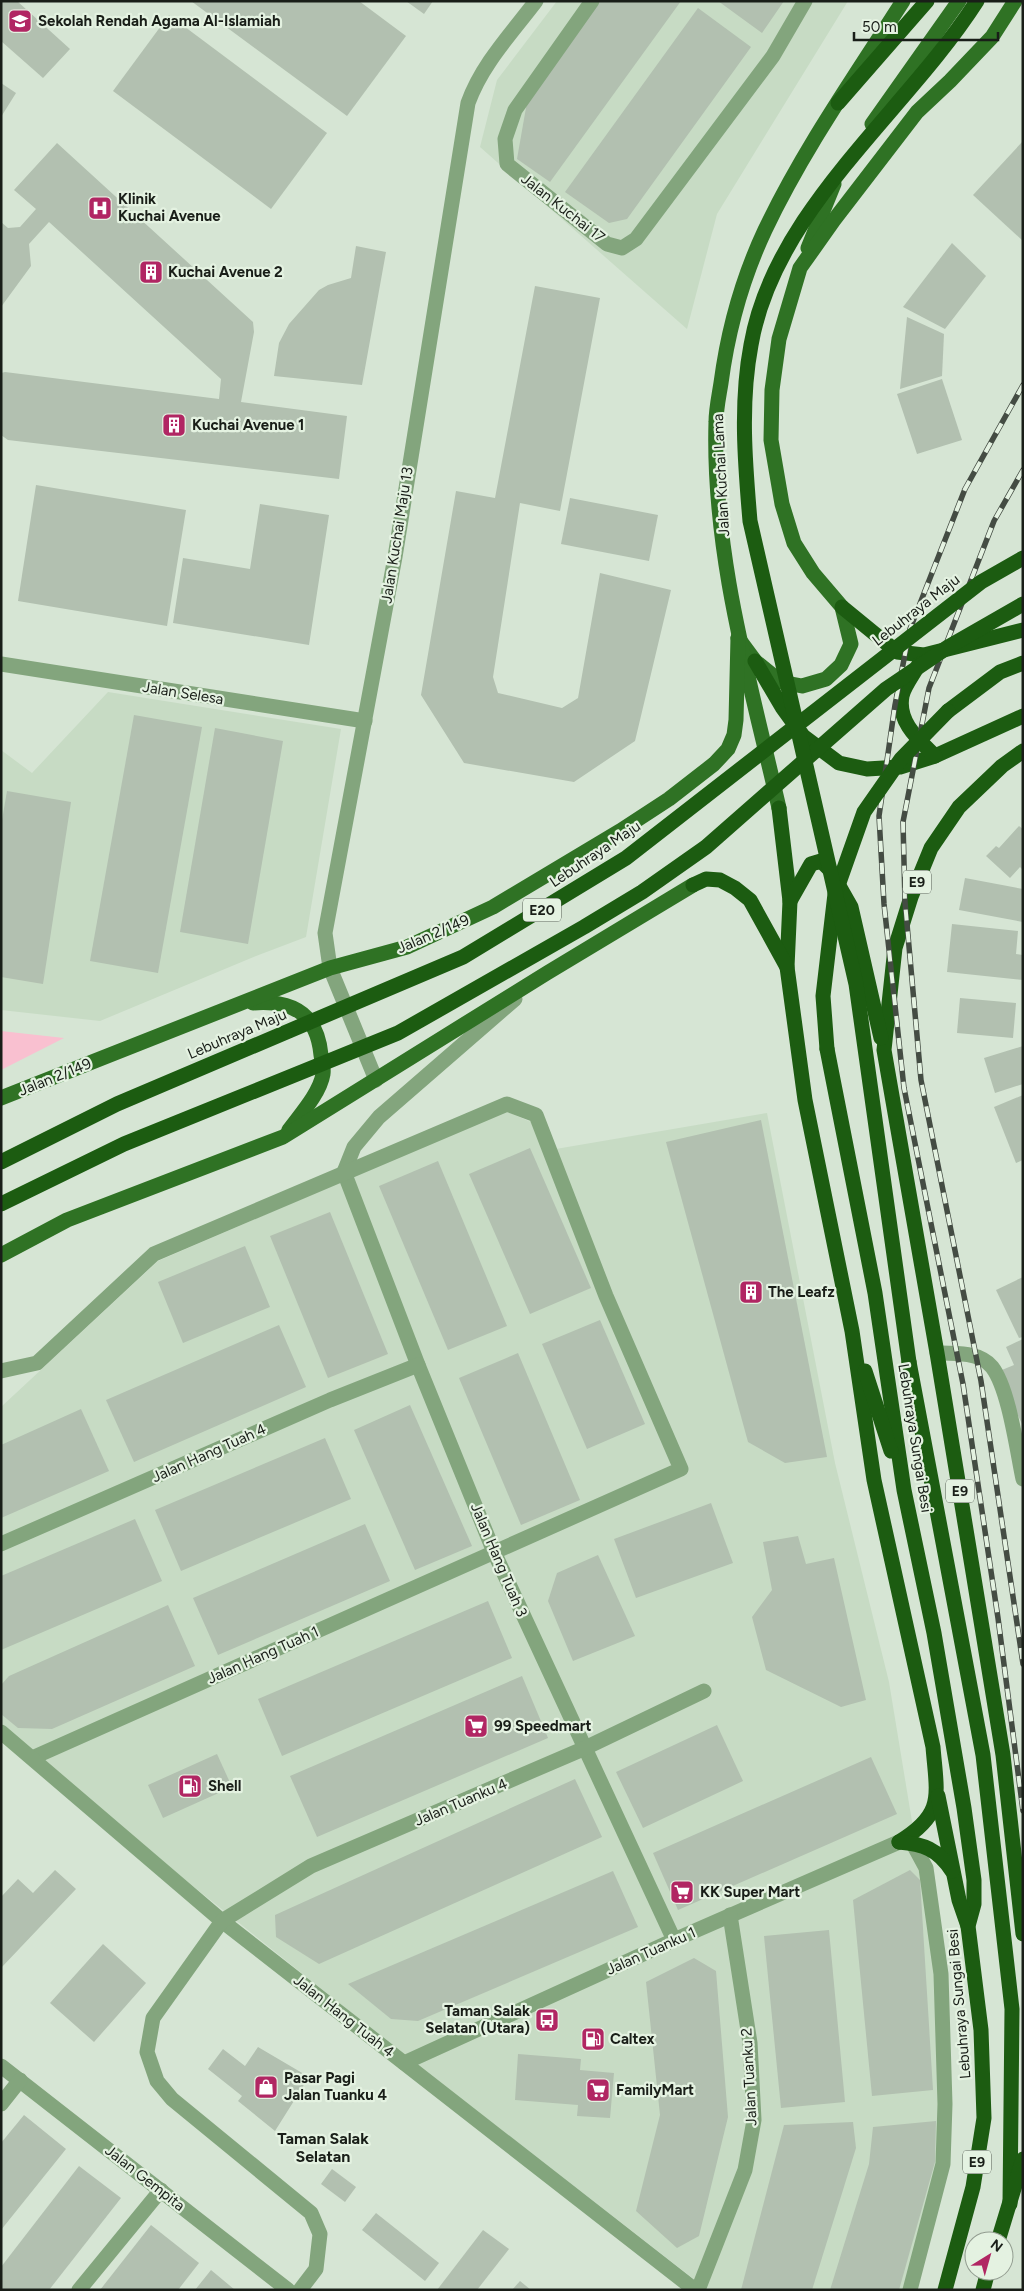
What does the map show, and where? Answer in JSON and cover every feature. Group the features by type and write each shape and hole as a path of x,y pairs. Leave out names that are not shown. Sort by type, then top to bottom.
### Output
{"highway":[{"path":"838,103 927,1"},
{"path":"977,1 908,91 819,198 791,242 765,292 751,344 746,391 745,453 750,522 856,984 909,1362 983,1755 1012,2009 1010,2204"},
{"name":"Lebuhraya Maju","path":"1,1162 117,1104 463,958 626,858 981,582 1023,558"},
{"name":"E20","path":"1,1204 124,1144 398,1033 642,892 706,847 886,689 972,632 1023,604"},
{"path":"842,606 897,652 924,655 1023,630"},
{"path":"924,655 902,696 902,715 909,729 936,756"},
{"path":"756,661 782,707 803,736 839,763 867,769 900,767 936,756 1023,716"},
{"name":"Lebuhraya Sungai Besi","path":"945,2290 973,2187 984,2118 981,2030 968,1926 974,1904 974,1880 964,1808 934,1633 904,1490 876,1293 827,1049 824,996 835,894 864,812 901,759 948,711 1000,672 1023,663"},
{"name":"E9","path":"1023,751 1002,766 959,807 930,848 911,897 895,948 884,1050 937,1353 1003,1755 1023,1934"},
{"path":"778,808 790,901 787,967 805,1100 852,1331 874,1480 933,1747 937,1788 958,1900 968,1926"},
{"path":"790,901 811,864 821,860 830,870 851,907 884,1050"},
{"path":"693,885 706,879 720,880 735,888 750,900 787,967"},
{"path":"852,1331 904,1490"},
{"path":"937,1788 935,1807 928,1820 906,1843 930,1849 943,1858 954,1875"},
{"path":"1001,2231 1023,2159"}],"main road":[{"name":"Jalan Kuchai Lama","path":"778,808 738,638 719,511 716,420 724,359 741,289 764,231 801,162 903,1"},
{"path":"738,638 756,661 781,682 802,686 826,680 841,665 851,644 842,606 813,573 794,543 782,504 771,440 772,390 779,339 800,268 834,184 852,151 959,1"},
{"path":"800,268 834,220 917,112 992,37 1015,1"},
{"name":"Jalan 2/149","path":"1,1098 330,968 407,947 493,907 620,831 670,799 714,764 728,750 734,735 736,720 738,638"},
{"path":"1,1255 67,1220 283,1137 546,973 693,885"},
{"path":"236,1004 271,1001 294,1008 308,1017 320,1044 323,1075 311,1101 283,1137"}],"street":[{"name":"Jalan Kuchai Maju 13","path":"376,1080 330,968 325,933 395,558 468,103 486,65 536,1"},
{"name":"Jalan Kuchai 17","path":"592,1 515,110 505,139 508,164 607,244 622,248 636,239 773,56 806,1"},
{"name":"Jalan Selesa","path":"1,664 365,721"},
{"path":"1,1371 37,1363 154,1254 344,1172 354,1147 379,1118 489,1020 546,973"},
{"name":"Jalan Hang Tuah 1","path":"32,1758 681,1469 606,1296 536,1115 506,1104 344,1172"},
{"name":"Jalan Hang Tuah 3","path":"344,1172 418,1365 494,1552 583,1749 674,1940"},
{"path":"937,1353 973,1355 992,1366 1006,1398 1023,1479"},
{"name":"Jalan Hang Tuah 4","path":"1,1544 330,1400 418,1365"},
{"name":"Jalan Tuanku 4","path":"222,1921 311,1866 583,1749 704,1691"},
{"name":"Jalan Hang Tuah 4","path":"1,1732 222,1921 696,2290"},
{"path":"906,1843 926,1868 941,1974 945,2104 943,2164 910,2290"},
{"name":"Jalan Tuanku 1","path":"404,2063 730,1915 906,1843"},
{"name":"Jalan Tuanku 2","path":"696,2290 745,2170 754,2120 750,2043 730,1915"},
{"path":"222,1921 153,2018 147,2052 158,2081 172,2099 311,2213 320,2234 316,2269 300,2290"},
{"name":"Jalan Gempita","path":"1,2066 288,2290"},
{"path":"1,2104 20,2080"},
{"path":"79,2290 161,2190"}],"shaded area":[{"path":"557,1 848,1 717,214 687,329 480,147 497,80"},
{"path":"108,692 341,729 306,937 100,1021 1,1010 1,750 32,773"},
{"path":"1,1031 64,1038 1,1070"},
{"path":"505,1111 531,1122 544,1151 767,1113 835,1463 889,1682 920,1870 935,1979 938,2162 904,2290 708,2290 369,2027 189,1883 1,1724 1,1407 158,1261"}],"building":[{"name":"Sekolah Rendah Agama Al-Islamiah","path":"1,1 17,1 70,49 43,78 1,41"},
{"path":"191,1 359,1 406,36 347,116"},
{"path":"406,1 433,1 424,14"},
{"path":"600,1 681,1 550,182 517,159 527,102"},
{"path":"718,1 784,1 762,33"},
{"path":"698,8 751,47 627,219 609,223 565,192"},
{"path":"169,15 327,133 271,209 113,91"},
{"path":"1,83 16,93 1,117"},
{"path":"1023,141 1023,241 973,195"},
{"path":"57,143 253,322 254,332 241,402 347,416 339,479 8,440 1,435 1,373 5,372 219,399 221,379 49,222 29,244 31,266 1,307 1,222 8,228 20,227 36,209 14,190"},
{"path":"952,243 986,276 945,329 903,307"},
{"path":"356,246 386,252 362,385 274,376 279,343 289,324 319,290 328,285 351,278"},
{"path":"535,286 600,298 560,511 520,503 493,677 498,693 562,708 578,698 600,573 671,590 635,741 574,782 464,763 421,695 456,491 495,498"},
{"path":"907,317 944,334 942,376 900,389"},
{"path":"942,379 962,440 917,454 897,394"},
{"path":"36,485 186,510 167,626 18,601"},
{"path":"570,498 658,515 649,561 561,544"},
{"path":"260,504 329,515 309,645 173,623 183,558 250,569"},
{"path":"134,715 202,727 158,973 90,961"},
{"path":"215,728 283,741 248,944 180,932"},
{"path":"7,791 71,802 43,984 1,977 1,826"},
{"path":"1019,826 1023,829 1023,870 1020,867 1010,878 986,856 996,846 999,848"},
{"path":"965,878 1023,889 1023,922 959,910"},
{"path":"952,924 1018,931 1016,954 1023,955 1023,980 947,972"},
{"path":"960,998 1016,1003 1013,1038 957,1033"},
{"path":"1023,1046 1023,1084 995,1093 984,1058"},
{"path":"1023,1095 1023,1160 1016,1163 994,1107"},
{"name":"The Leafz","path":"761,1120 827,1457 785,1463 748,1442 666,1142"},
{"path":"530,1148 591,1288 530,1314 469,1174"},
{"path":"438,1161 507,1326 448,1350 379,1186"},
{"path":"330,1212 388,1354 328,1378 270,1236"},
{"path":"245,1246 270,1307 183,1343 158,1282"},
{"path":"1023,1277 1023,1337 1019,1338 996,1290"},
{"path":"600,1320 645,1424 587,1449 542,1344"},
{"path":"279,1325 306,1387 134,1462 106,1400"},
{"path":"1023,1339 1023,1426 997,1372 1014,1365 1006,1347"},
{"path":"518,1353 580,1500 521,1525 459,1378"},
{"path":"410,1405 472,1546 415,1570 354,1430"},
{"path":"81,1409 109,1471 1,1518 1,1445"},
{"path":"325,1438 351,1499 181,1571 155,1510"},
{"path":"711,1503 733,1563 636,1598 614,1539"},
{"path":"135,1519 162,1581 1,1650 1,1576"},
{"path":"365,1524 390,1581 218,1655 193,1598"},
{"path":"798,1536 806,1564 834,1558 866,1700 841,1707 766,1670 752,1617 772,1590 763,1542"},
{"path":"598,1555 635,1636 573,1661 548,1601 557,1573"},
{"path":"488,1601 512,1658 282,1756 258,1699"},
{"path":"168,1605 195,1666 52,1729 18,1728 1,1714 1,1685 9,1676"},
{"path":"522,1676 548,1738 317,1837 290,1776"},
{"path":"717,1725 743,1781 643,1828 616,1772"},
{"name":"Shell","path":"217,1754 232,1787 163,1818 148,1785"},
{"path":"871,1757 897,1814 678,1910 653,1853"},
{"path":"575,1779 602,1837 319,1964 276,1937 275,1915"},
{"path":"55,1870 76,1889 1,1968 1,1897 18,1879 33,1893"},
{"path":"910,1870 920,1880 933,2090 872,2096 853,1900"},
{"path":"613,1871 638,1927 418,2021 391,2019 348,1984"},
{"path":"829,1930 845,2102 781,2108 764,1936"},
{"path":"103,1944 146,1983 94,2042 50,2003"},
{"path":"694,1958 716,1971 728,2117 699,2236 677,2248 636,2211 660,2115 646,1982"},
{"name":"Pasar Pagi Jalan Tuanku 4","path":"258,2047 309,2077 275,2131 238,2101 242,2096 208,2069 223,2049 245,2066"},
{"path":"518,2054 581,2059 580,2070 614,2073 610,2118 577,2116 578,2105 515,2100"},
{"path":"24,2115 66,2149 1,2230 1,2143"},
{"path":"936,2121 935,2162 899,2290 830,2290 869,2164 873,2127"},
{"path":"853,2122 856,2148 812,2290 741,2290 784,2125"},
{"path":"79,2166 121,2198 49,2290 1,2290 1,2267"},
{"path":"332,2169 356,2187 345,2202 321,2184"},
{"path":"376,2213 439,2263 425,2281 362,2230"},
{"path":"151,2225 199,2263 178,2290 100,2290"},
{"path":"483,2230 509,2249 477,2290 437,2290"},
{"path":"211,2270 235,2290 195,2290"},
{"path":"520,2281 531,2290 512,2290"}],"railway":[{"path":"1023,385 965,489 910,629 895,705 879,816 884,904 904,1088 963,1384 998,1618 1023,1811"},
{"path":"1023,470 994,521 929,688 903,822 905,902 921,1080 981,1381 1023,1664"}],"place":[{"name":"Sekolah Rendah Agama Al-Islamiah","path":"20,21"},
{"name":"Klinik Kuchai Avenue","path":"100,208"},
{"name":"Kuchai Avenue 2","path":"151,272"},
{"name":"Kuchai Avenue 1","path":"174,425"},
{"name":"The Leafz","path":"751,1292"},
{"name":"99 Speedmart","path":"476,1726"},
{"name":"Shell","path":"190,1786"},
{"name":"KK Super Mart","path":"682,1892"},
{"name":"Taman Salak Selatan (Utara)","path":"547,2020"},
{"name":"Caltex","path":"593,2039"},
{"name":"Pasar Pagi Jalan Tuanku 4","path":"266,2087"},
{"name":"FamilyMart","path":"598,2090"}],"district":[{"name":"Taman Salak Selatan","path":"323,2147"}]}
